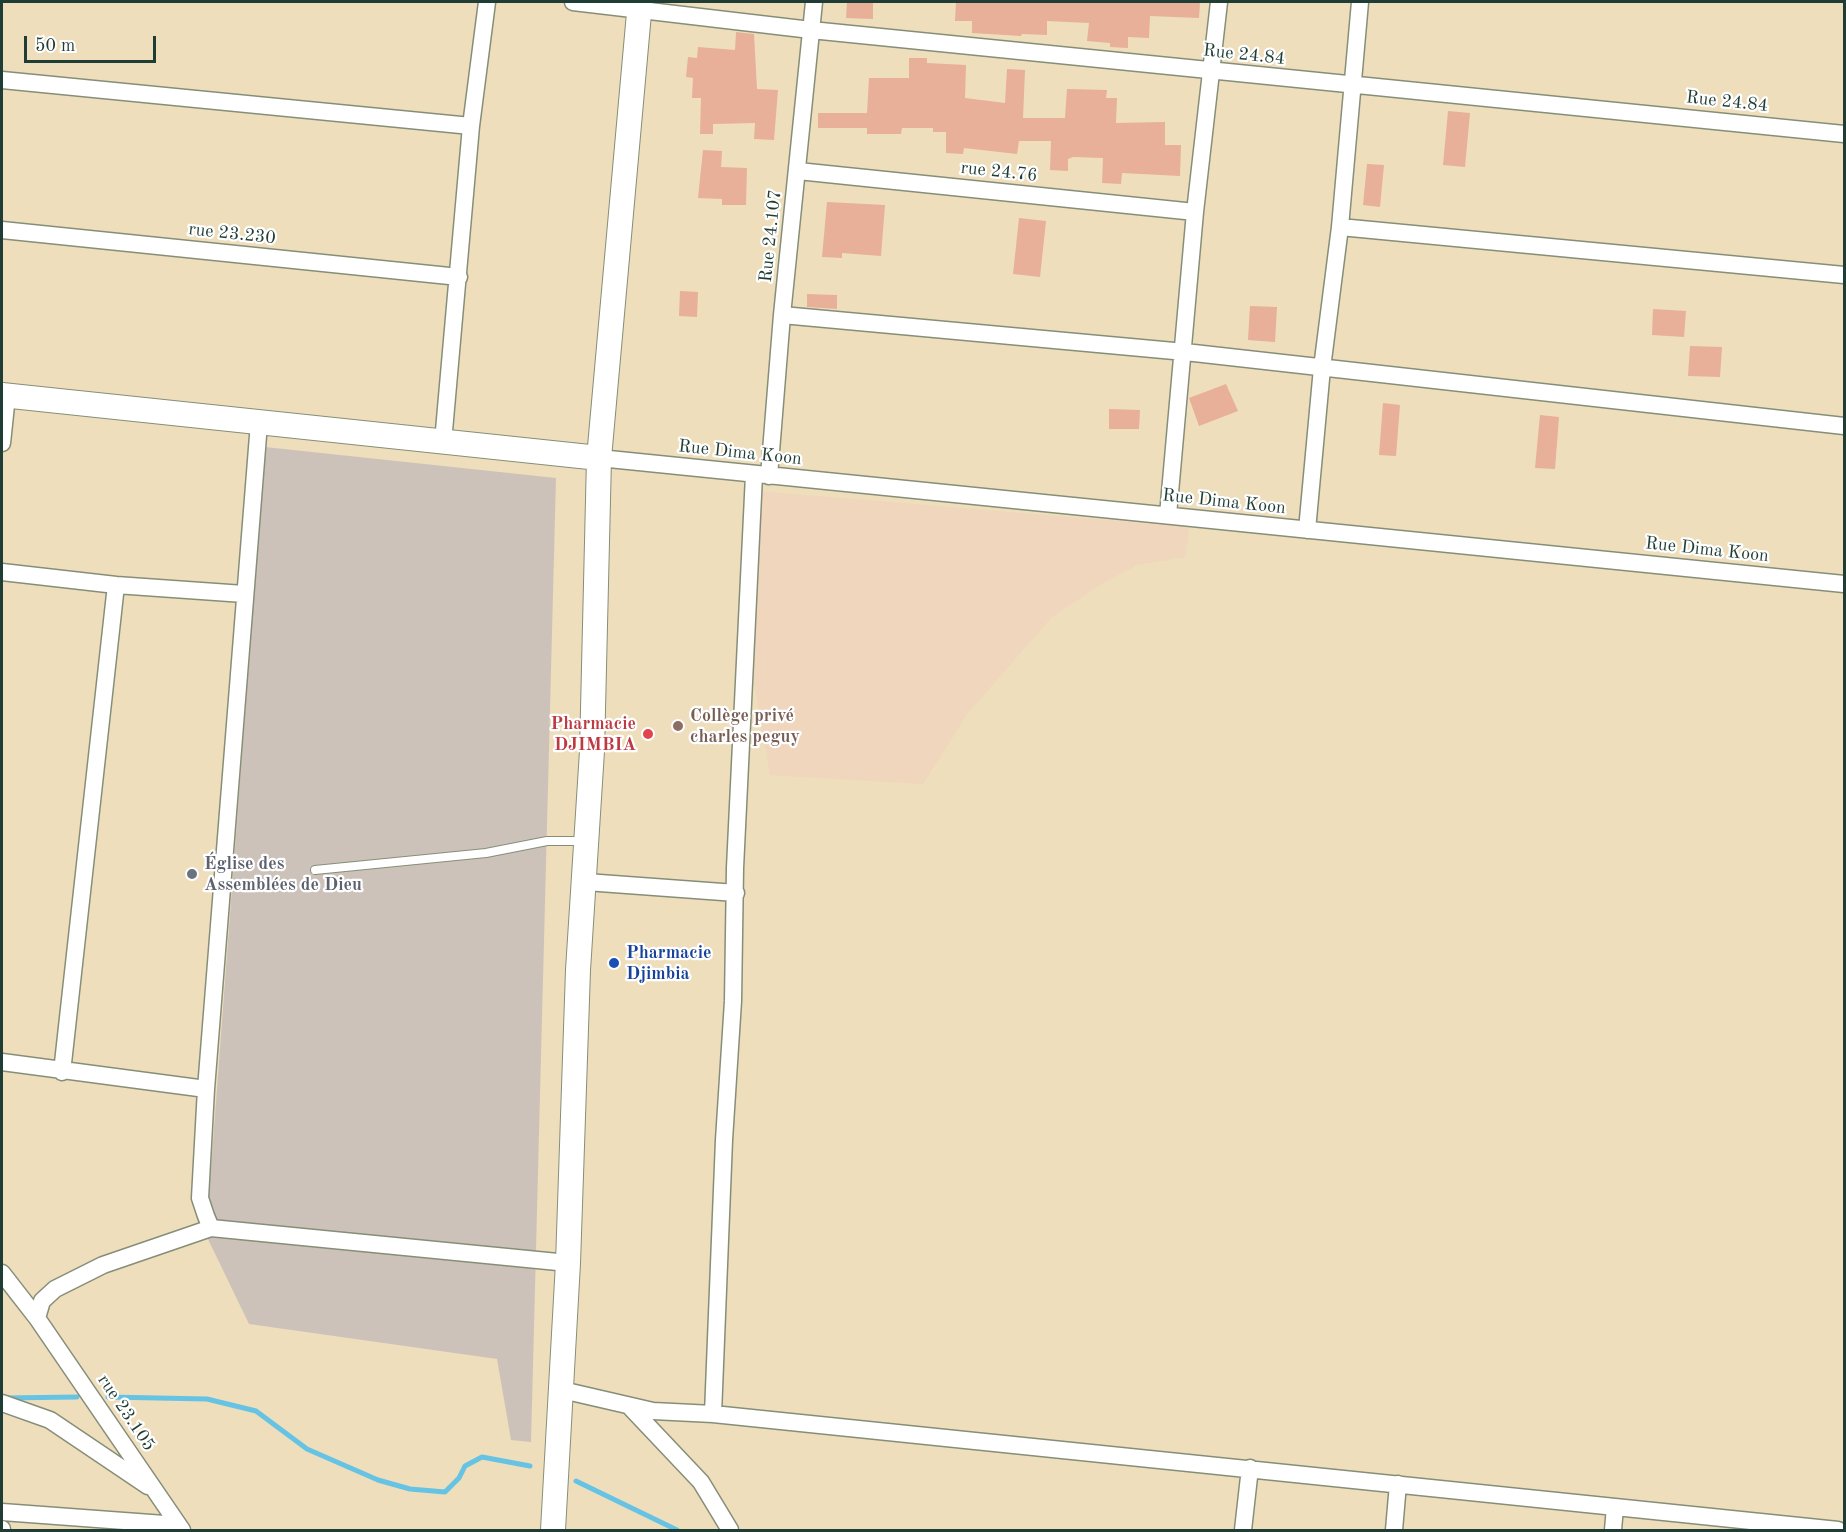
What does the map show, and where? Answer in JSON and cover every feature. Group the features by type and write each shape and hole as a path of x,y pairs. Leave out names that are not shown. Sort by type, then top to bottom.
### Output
{"street":[{"path":"443,442 471,126 487,2"},
{"name":"Rue 24.84","path":"573,2 640,5 811,30 1845,134"},
{"name":"Rue 24.107","path":"713,1414 724,1140 734,1001 736,893 762,475 798,171 814,2"},
{"path":"1168,515 1185,352 1196,212 1219,2"},
{"path":"1307,530 1322,368 1340,227 1359,2"},
{"path":"553,1530 568,1263 578,970 588,841 599,458 640,5"},
{"path":"2,80 471,126"},
{"name":"rue 24.76","path":"798,171 1196,212"},
{"path":"1340,227 1845,275"},
{"name":"rue 23.230","path":"2,230 459,278"},
{"path":"782,315 1185,352 1845,426"},
{"path":"2,443 4,396 599,458"},
{"path":"211,1228 200,1198 206,1089 259,423"},
{"name":"Rue Dima Koon","path":"599,458 1845,584"},
{"path":"2,572 116,585 244,594"},
{"path":"62,1072 116,585"},
{"path":"586,882 736,893"},
{"path":"2,1062 62,1072 206,1089"},
{"path":"37,1318 42,1301 55,1289 103,1265 211,1228 568,1263"},
{"name":"rue 23.105","path":"2,1273 37,1318 180,1528"},
{"path":"562,1390 631,1407 1250,1468 1838,1530"},
{"path":"2,1403 50,1420 155,1491"},
{"path":"631,1407 700,1482 730,1530"},
{"path":"1243,1530 1250,1468"},
{"path":"1394,1530 1398,1484"},
{"path":"1613,1530 1615,1507"},
{"path":"2,1512 180,1528"}],"lane":[{"path":"315,870 486,853 548,841 588,841"}],"shaded area":[{"path":"265,447 556,478 531,1442 511,1440 497,1359 249,1324 206,1235"},
{"path":"758,491 1189,527 1186,557 1137,565 1103,583 1052,617 968,713 923,784 770,775 751,664"}],"building":[{"path":"847,2 873,2 873,19 846,18"},
{"path":"956,2 1200,2 1199,18 1150,16 1149,38 1128,37 1128,48 1110,47 1110,43 1087,41 1089,23 1047,21 1047,35 972,33 972,21 955,21"},
{"path":"736,32 754,34 757,89 778,90 774,140 754,139 755,123 713,124 713,134 700,134 701,98 692,98 693,78 686,77 688,57 697,58 698,47 735,50"},
{"path":"909,58 927,58 927,63 966,65 965,98 1005,103 1007,69 1025,70 1023,118 1065,118 1067,89 1107,90 1106,98 1117,98 1116,123 1165,122 1165,145 1181,145 1180,176 1122,173 1121,184 1102,183 1103,158 1073,157 1068,159 1068,171 1050,170 1051,141 1019,141 1017,154 964,148 963,154 946,153 946,132 933,132 933,128 902,128 901,134 867,134 867,128 818,128 818,113 867,113 869,78 909,78"},
{"path":"1448,111 1470,113 1465,167 1443,165"},
{"path":"703,150 722,151 721,167 747,168 746,205 722,205 722,199 698,198"},
{"path":"1367,164 1384,165 1380,207 1363,205"},
{"path":"827,202 885,205 881,256 842,253 842,258 822,257"},
{"path":"1019,218 1046,221 1040,277 1013,274"},
{"path":"680,291 698,292 697,317 679,316"},
{"path":"807,294 837,295 837,309 807,307"},
{"path":"1250,306 1277,307 1275,342 1248,340"},
{"path":"1653,309 1686,311 1684,337 1652,335"},
{"path":"1690,346 1722,347 1720,377 1688,376"},
{"path":"1226,384 1238,411 1199,426 1189,398"},
{"path":"1383,403 1400,405 1396,456 1379,455"},
{"path":"1109,409 1140,410 1139,429 1109,429"},
{"path":"1540,415 1559,417 1555,469 1535,468"}],"waterway":[{"path":"6,1398 77,1397"},
{"path":"108,1397 207,1399 256,1411 307,1449 378,1480 410,1489 445,1492 459,1478 465,1466 482,1457 530,1466"},
{"path":"576,1481 677,1530"}],"place":[{"name":"Collège privé charles peguy","path":"678,726"},
{"name":"Pharmacie DJIMBIA","path":"648,734"},
{"name":"Église des Assemblées de Dieu","path":"192,874"},
{"name":"Pharmacie Djimbia","path":"614,963"}]}
